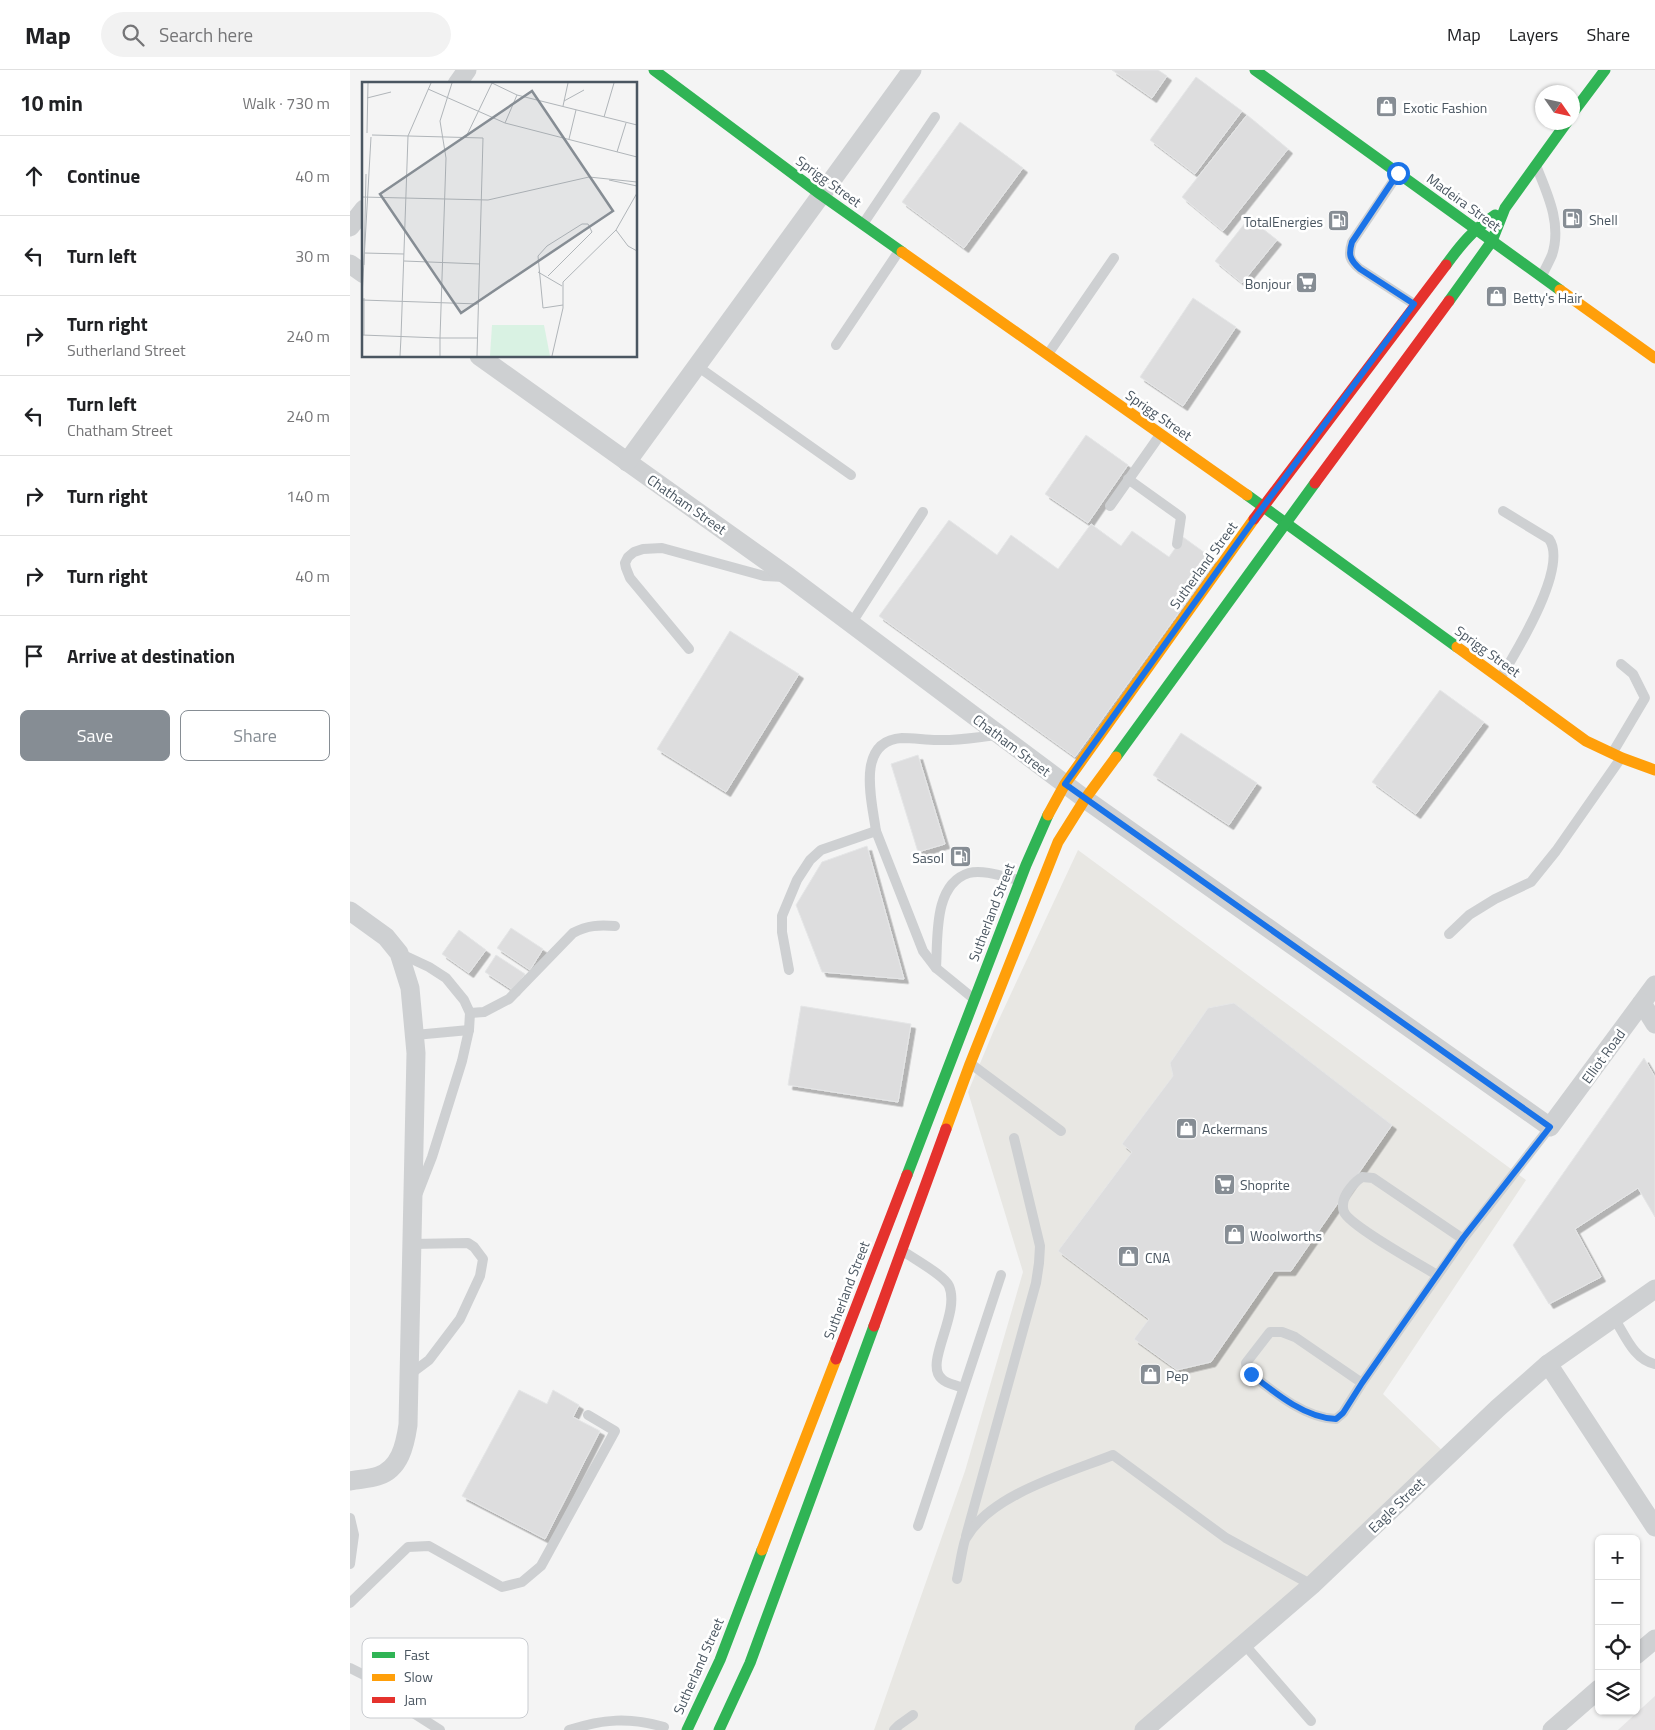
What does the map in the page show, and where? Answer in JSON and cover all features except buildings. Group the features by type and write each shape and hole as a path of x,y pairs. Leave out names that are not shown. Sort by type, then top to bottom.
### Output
{"main road":[{"name":"Sprigg Street","path":"654,70 820,194 1286,523 1586,741 1655,770"},
{"name":"Madeira Street","path":"1255,70 1655,358"},
{"path":"1580,103 1605,70"},
{"name":"Sutherland Street","path":"719,1730 750,1663 970,1064 1058,842 1085,799 1492,241 1504,208 1560,130"},
{"name":"Sutherland Street","path":"687,1730 720,1660 1019,881 1042,826 1065,784 1263,507 1414,304 1476,228 1504,208"}],"street":[{"path":"458,82 467,70"},
{"path":"627,462 912,70"},
{"path":"350,227 362,212"},
{"path":"350,264 362,273"},
{"name":"Chatham Street","path":"482,358 789,577 1085,799 1550,1127"},
{"path":"350,911 386,937 398,953 410,988 416,1052 408,1425 403,1453 394,1466 379,1476 350,1481"},
{"name":"Elliot Road","path":"1550,1127 1655,985"},
{"path":"1642,1003 1655,1024"},
{"name":"Eagle Street","path":"1144,1730 1312,1584 1498,1408 1548,1364 1655,1289"},
{"path":"1548,1364 1655,1527"},
{"path":"1640,1652 1655,1639"},
{"path":"1552,1730 1595,1692"}],"lane":[{"path":"863,224 935,117"},
{"path":"1536,165 1552,205 1554,218 1552,256 1542,276"},
{"path":"1398,173 1352,242 1349,254 1352,262 1360,269 1414,304"},
{"path":"836,345 900,250"},
{"path":"1048,354 1114,258"},
{"path":"697,366 851,475"},
{"path":"1110,506 1160,434"},
{"path":"1128,480 1181,517 1177,544"},
{"path":"1500,678 1527,634 1541,604 1554,554 1552,543 1549,540 1503,511"},
{"path":"851,624 923,512"},
{"path":"689,649 630,578 625,563 634,552 643,549 662,548 726,564 764,576 789,577"},
{"path":"1448,934 1469,915 1495,899 1531,882 1562,843 1617,755 1645,698 1634,674 1621,664"},
{"path":"991,1011 936,968 923,951 876,831 869,785 870,769 875,753 888,741 901,738 940,740 999,735"},
{"path":"788,970 782,932 782,916 798,880 810,860 820,850 876,831"},
{"path":"936,968 938,923 946,891 953,883 971,873 997,874 1019,881"},
{"path":"470,1013 484,1012 509,999 573,933 584,927 596,925 615,926"},
{"path":"398,953 429,967 446,978 464,1000 470,1013 469,1030 462,1061 426,1172 413,1203"},
{"path":"414,1035 469,1030"},
{"path":"954,1051 1062,1131"},
{"path":"1362,1383 1332,1361 1294,1337 1282,1332 1270,1332 1246,1363 1247,1370 1263,1383 1304,1410 1336,1419 1343,1413 1463,1238 1550,1127"},
{"path":"957,1579 965,1539 1036,1283 1039,1263 1040,1246 1014,1138"},
{"path":"1437,1275 1380,1241 1348,1219 1344,1212 1342,1201 1353,1185 1362,1177 1373,1178 1463,1238"},
{"path":"409,1376 429,1360 460,1319 480,1276 483,1259 474,1247 468,1243 411,1244"},
{"path":"902,1251 948,1284 952,1295 952,1307 936,1364 937,1373 945,1381 963,1388"},
{"path":"918,1526 1002,1275"},
{"path":"1614,1318 1637,1355 1647,1362 1655,1364"},
{"path":"350,1603 408,1547 429,1546 502,1587 522,1582 541,1566 615,1431 588,1415"},
{"path":"965,1539 990,1510 1006,1500 1024,1490 1113,1455 1226,1538 1312,1584"},
{"path":"350,1518 354,1535 350,1564"},
{"path":"1244,1644 1311,1721"},
{"path":"350,1668 362,1674"},
{"path":"894,1730 899,1724 914,1715"},
{"path":"421,1718 440,1730"},
{"path":"568,1730 586,1724 611,1720 647,1722 664,1727"}],"shaded area":[{"path":"1078,850 1526,1180 1383,1394 1448,1456 1135,1730 874,1730 965,1471 1023,1272 968,1092 994,1030"},
{"path":"1655,1696 1655,1730 1618,1730 1634,1715 1640,1715 1640,1710"}],"traffic: fast":[{"path":"654,70 820,194 902,252"},
{"path":"1255,70 1560,290"},
{"path":"1580,103 1605,70"},
{"path":"1449,301 1492,241 1505,208 1561,130"},
{"path":"1446,265 1468,237 1495,215"},
{"path":"1116,757 1315,483"},
{"path":"1247,495 1457,647"},
{"path":"907,1175 1026,865 1048,815"},
{"path":"719,1730 750,1663 874,1326"},
{"path":"687,1730 720,1660 762,1550"}],"traffic: slow":[{"path":"902,252 1247,495"},
{"path":"1560,290 1655,358"},
{"path":"1048,815 1065,784 1254,519"},
{"path":"1457,647 1586,741 1622,758 1655,770"},
{"path":"946,1129 1058,842 1085,799 1116,757"},
{"path":"762,1550 836,1359"}],"traffic: jam":[{"path":"1254,519 1446,265"},
{"path":"1315,483 1449,301"},
{"path":"874,1326 946,1129"},
{"path":"836,1359 907,1175"}],"place":[{"name":"Exotic Fashion","path":"1387,107"},
{"name":"Shell","path":"1573,219"},
{"name":"TotalEnergies","path":"1339,221"},
{"name":"Bonjour","path":"1307,283"},
{"name":"Betty's Hair","path":"1497,297"},
{"name":"Sasol","path":"960,857"},
{"name":"Ackermans","path":"1186,1128"},
{"name":"Shoprite","path":"1224,1184"},
{"name":"Woolworths","path":"1234,1235"},
{"name":"CNA","path":"1129,1257"},
{"name":"Pep","path":"1150,1375"}],"route":[{"path":"1251,1374 1304,1410 1336,1419 1343,1413 1463,1238 1550,1127 1065,784 1263,507 1414,304 1360,269 1352,262 1349,254 1352,242 1398,173"}]}
